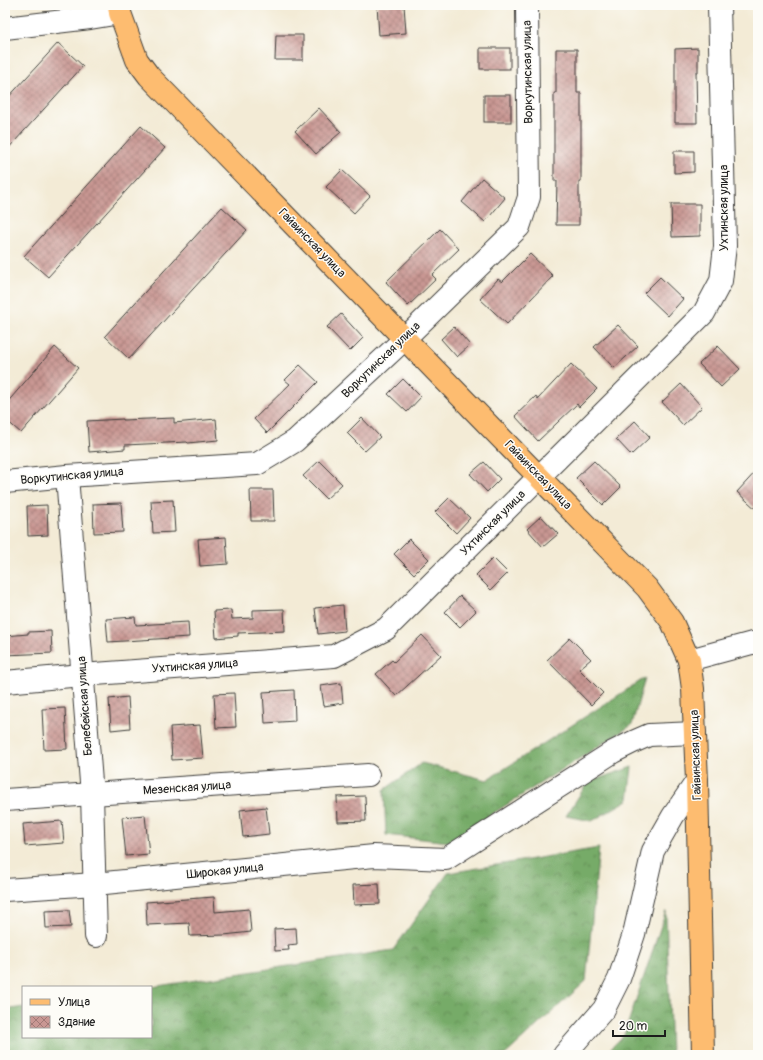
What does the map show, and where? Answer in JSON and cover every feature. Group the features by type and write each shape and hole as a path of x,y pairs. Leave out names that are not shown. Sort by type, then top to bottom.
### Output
{"main road":[{"name":"Гайвинская улица","path":"119,9 137,60 149,76 647,588 672,622 689,660 693,689 697,781 703,1055"}],"street":[{"name":"Воркутинская улица","path":"5,482 67,476 257,464 295,441 519,228 529,197 527,5"},
{"name":"Ухтинская улица","path":"5,682 334,656 386,629 704,313 721,281 725,246 719,5"},
{"path":"5,28 90,18 119,9"},
{"name":"Белебейская улица","path":"67,476 92,795 96,936"},
{"path":"689,660 756,641"},
{"name":"Широкая улица","path":"5,890 95,884 374,856 446,859 626,745 649,736 695,734"},
{"name":"Мезенская улица","path":"5,800 368,775"},
{"path":"564,1055 604,1009 616,985 634,934 653,851 672,816 697,781"}],"green space":[{"path":"645,678 632,725 448,842 386,835 384,790 422,763 487,780"},
{"path":"632,767 628,800 592,821 566,816 588,782"},
{"path":"599,848 586,981 505,1055 5,1055 5,1010 22,1007 22,1038 152,1038 152,987 393,950 448,873"},
{"path":"666,911 671,1055 604,1055 624,1035"}],"building":[{"path":"377,5 404,5 406,33 379,35"},
{"path":"276,35 303,35 303,60 275,60"},
{"path":"58,43 83,66 5,152 5,101"},
{"path":"480,48 510,48 510,69 480,69"},
{"path":"698,48 698,72 696,72 697,123 675,123 675,49"},
{"path":"556,49 577,49 577,93 581,93 581,181 579,181 579,225 556,225 557,181 554,181 554,93 556,93"},
{"path":"484,95 511,95 511,122 484,122"},
{"path":"319,108 341,132 316,154 295,131"},
{"path":"141,126 165,148 48,277 24,256"},
{"path":"674,151 694,151 694,172 674,173"},
{"path":"342,170 370,196 354,213 326,187"},
{"path":"482,178 505,198 485,222 462,202"},
{"path":"671,204 700,204 700,236 672,237"},
{"path":"222,207 247,230 129,359 105,336"},
{"path":"440,229 459,249 432,275 436,279 408,306 386,282"},
{"path":"530,254 553,276 507,324 480,299 498,279 502,282"},
{"path":"660,277 683,299 668,316 644,293"},
{"path":"341,314 363,338 350,351 327,327"},
{"path":"618,325 638,346 614,368 594,347"},
{"path":"454,327 470,345 457,357 441,339"},
{"path":"718,346 740,369 721,387 699,364"},
{"path":"55,347 78,368 21,433 5,419 5,405"},
{"path":"571,364 597,389 579,407 577,404 538,441 515,416 536,396 538,399"},
{"path":"300,365 318,382 267,433 254,419 290,384 285,380"},
{"path":"403,379 421,397 407,412 388,394"},
{"path":"681,384 702,407 683,425 662,402"},
{"path":"174,418 174,423 216,419 218,440 188,443 125,445 125,449 89,452 87,421"},
{"path":"362,418 380,437 365,451 347,433"},
{"path":"635,421 650,437 631,455 616,439"},
{"path":"319,461 342,484 326,499 303,476"},
{"path":"594,461 621,487 603,505 576,478"},
{"path":"484,462 500,479 487,492 470,474"},
{"path":"758,469 758,511 737,492"},
{"path":"250,490 273,490 274,521 251,521"},
{"path":"449,498 470,518 456,533 435,512"},
{"path":"173,500 175,532 153,533 151,501"},
{"path":"121,503 123,532 94,533 93,504"},
{"path":"47,505 48,535 28,536 27,506"},
{"path":"541,516 558,534 543,547 527,529"},
{"path":"226,537 228,564 200,566 198,539"},
{"path":"409,539 429,559 414,574 394,554"},
{"path":"493,558 508,573 491,590 476,575"},
{"path":"460,596 476,611 460,627 445,612"},
{"path":"343,605 345,631 318,634 315,608"},
{"path":"284,609 285,631 238,633 238,636 216,638 214,611 231,610 232,619 253,618 253,610"},
{"path":"135,617 136,625 188,622 189,637 108,642 106,619"},
{"path":"51,631 52,653 5,655 5,636 28,634 28,632"},
{"path":"422,635 441,655 396,696 376,674 392,660 394,662"},
{"path":"570,638 591,659 579,669 603,693 591,705 547,660"},
{"path":"341,683 343,703 324,706 321,686"},
{"path":"294,690 295,721 265,723 263,692"},
{"path":"234,693 236,727 216,728 214,694"},
{"path":"128,697 130,728 111,730 109,699"},
{"path":"65,708 67,749 44,750 42,709"},
{"path":"200,725 203,758 172,760 170,727"},
{"path":"365,796 366,821 338,822 337,797"},
{"path":"266,807 269,834 243,837 240,810"},
{"path":"145,815 149,854 126,856 122,817"},
{"path":"62,821 64,843 25,846 23,824"},
{"path":"379,884 380,904 354,905 353,885"},
{"path":"214,897 215,912 249,909 251,932 224,935 190,936 189,923 147,925 146,902"},
{"path":"69,910 71,927 46,928 45,911"},
{"path":"296,928 297,944 288,945 289,950 275,951 274,929"}]}
